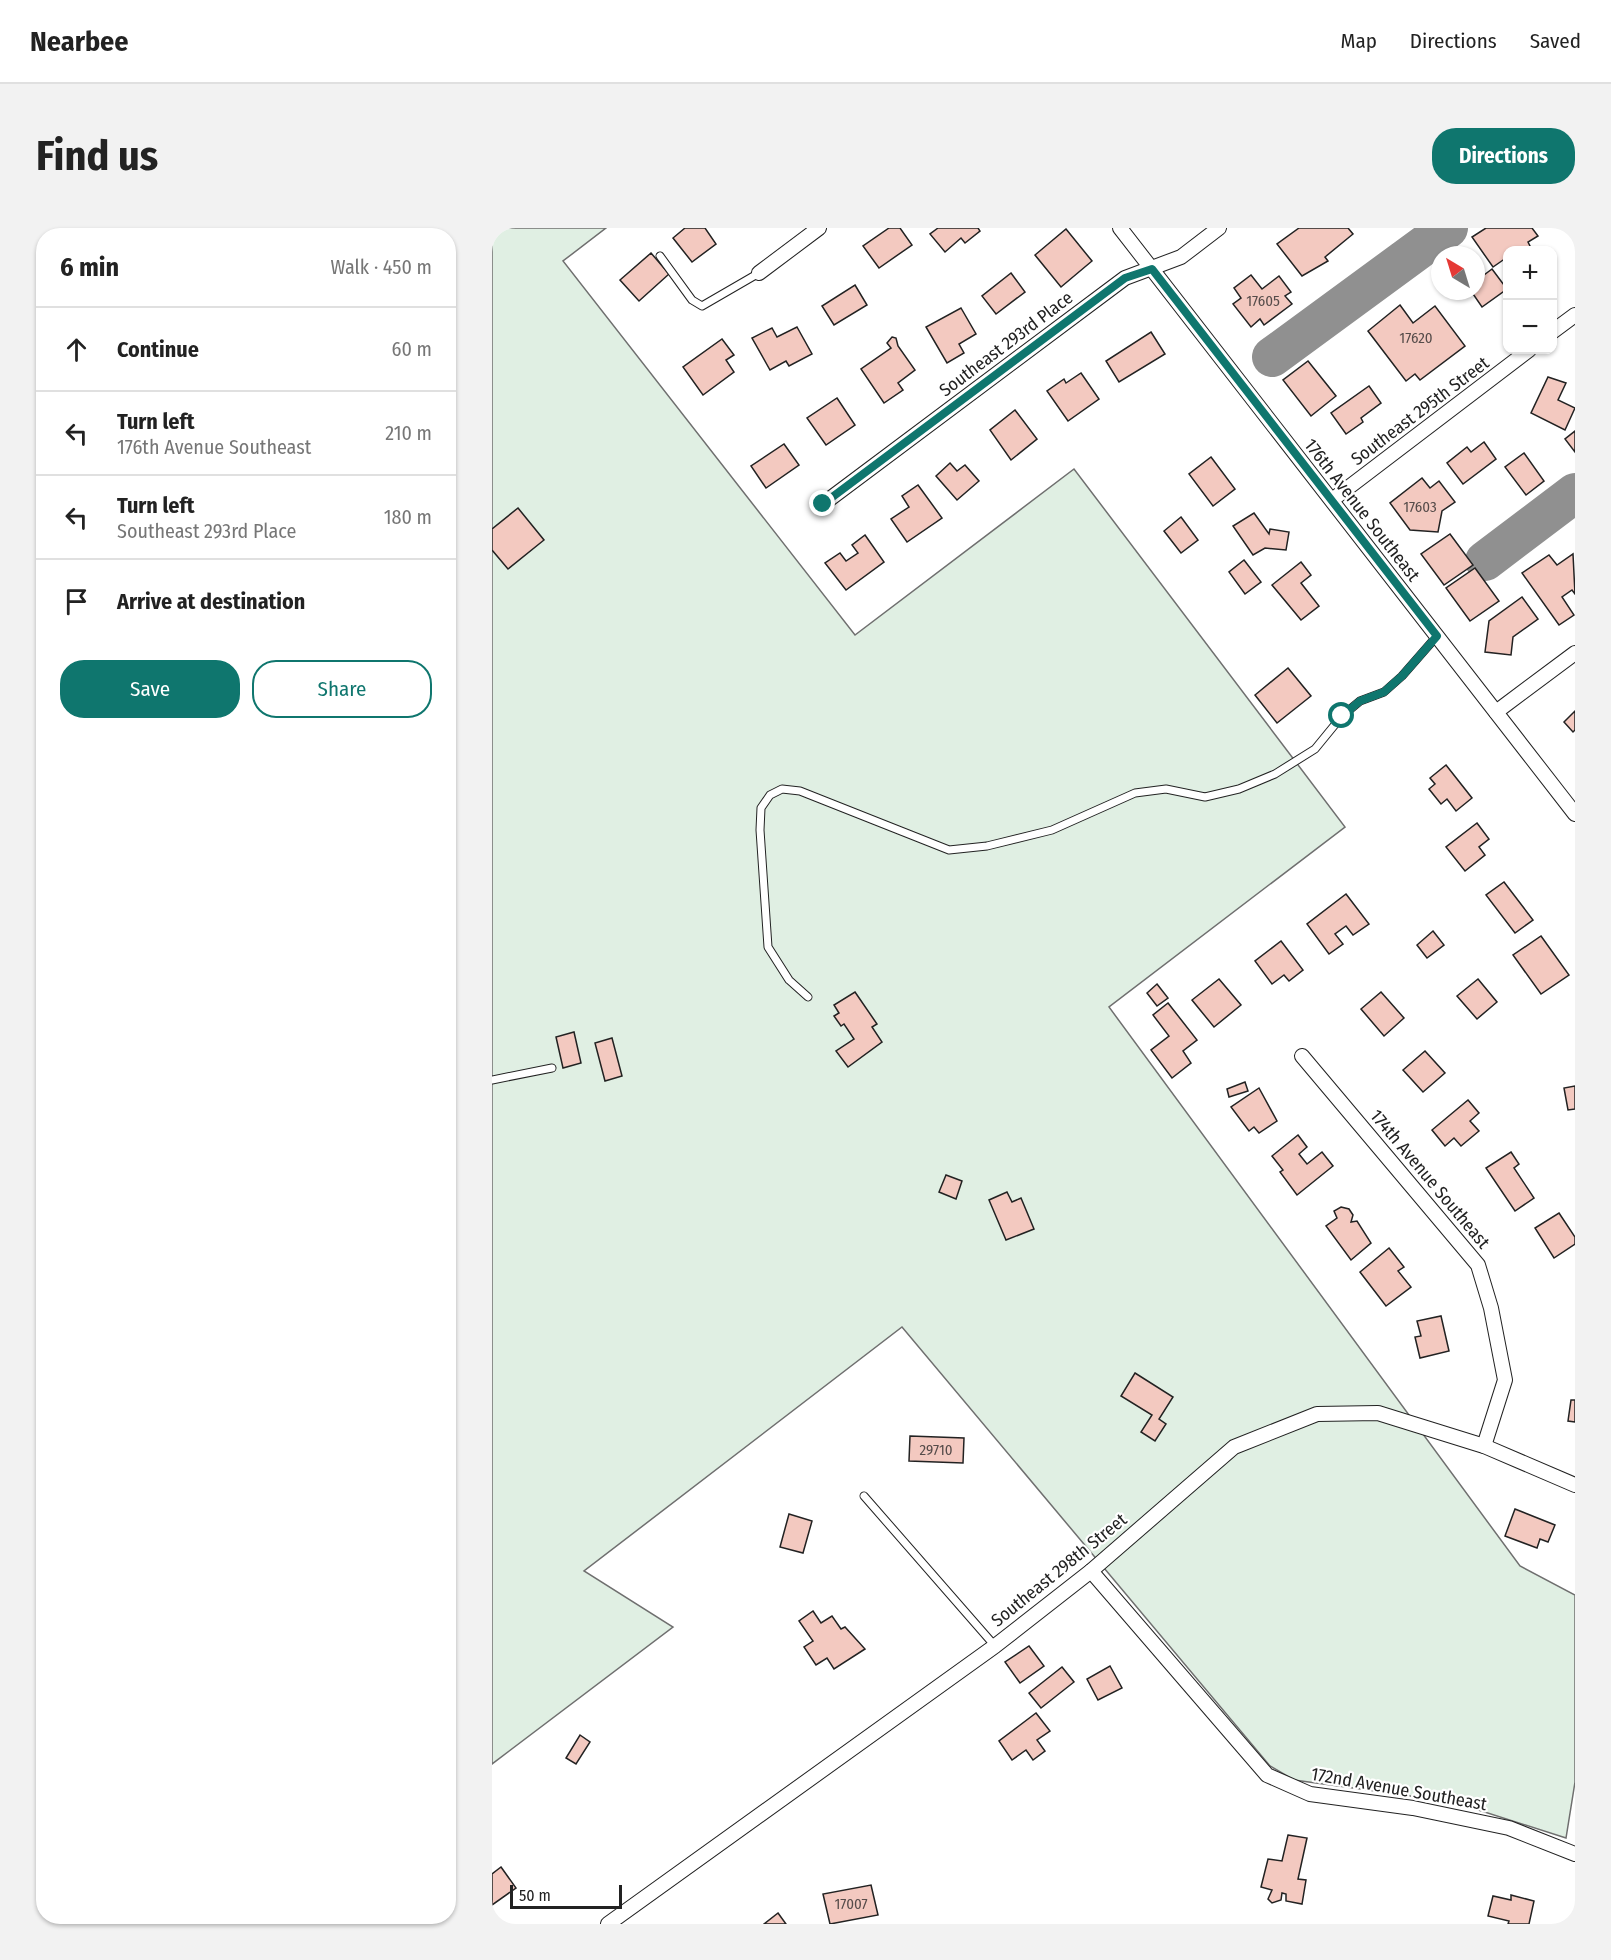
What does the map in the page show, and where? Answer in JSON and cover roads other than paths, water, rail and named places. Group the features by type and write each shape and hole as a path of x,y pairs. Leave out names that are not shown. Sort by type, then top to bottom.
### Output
{"street":[{"path":"759,273 819,228"},
{"name":"176th Avenue Southeast","path":"1120,228 1575,814"},
{"name":"Southeast 293rd Place","path":"823,504 1125,278 1181,257 1219,228"},
{"path":"1557,328 1575,315"},
{"name":"Southeast 295th Street","path":"1332,500 1524,354"},
{"path":"1496,712 1575,653"},
{"name":"174th Avenue Southeast","path":"1302,1056 1478,1265 1491,1308 1505,1380 1484,1446"},
{"name":"Southeast 298th Street","path":"608,1924 995,1646 1091,1571 1234,1447 1317,1414 1378,1413 1484,1446 1575,1485"},
{"name":"172nd Avenue Southeast","path":"1091,1571 1268,1775 1310,1794 1413,1808 1509,1828 1575,1854"}],"lane":[{"path":"660,256 692,300 702,306 759,273"},
{"path":"808,997 789,980 768,947 760,830 761,808 770,795 782,789 800,791 949,850 987,846 1052,830 1135,793 1166,789 1205,797 1239,789 1275,774 1315,749 1342,716 1360,701 1384,692 1402,676 1437,636"},
{"path":"492,1080 552,1068"},
{"path":"864,1496 995,1646"}]}
